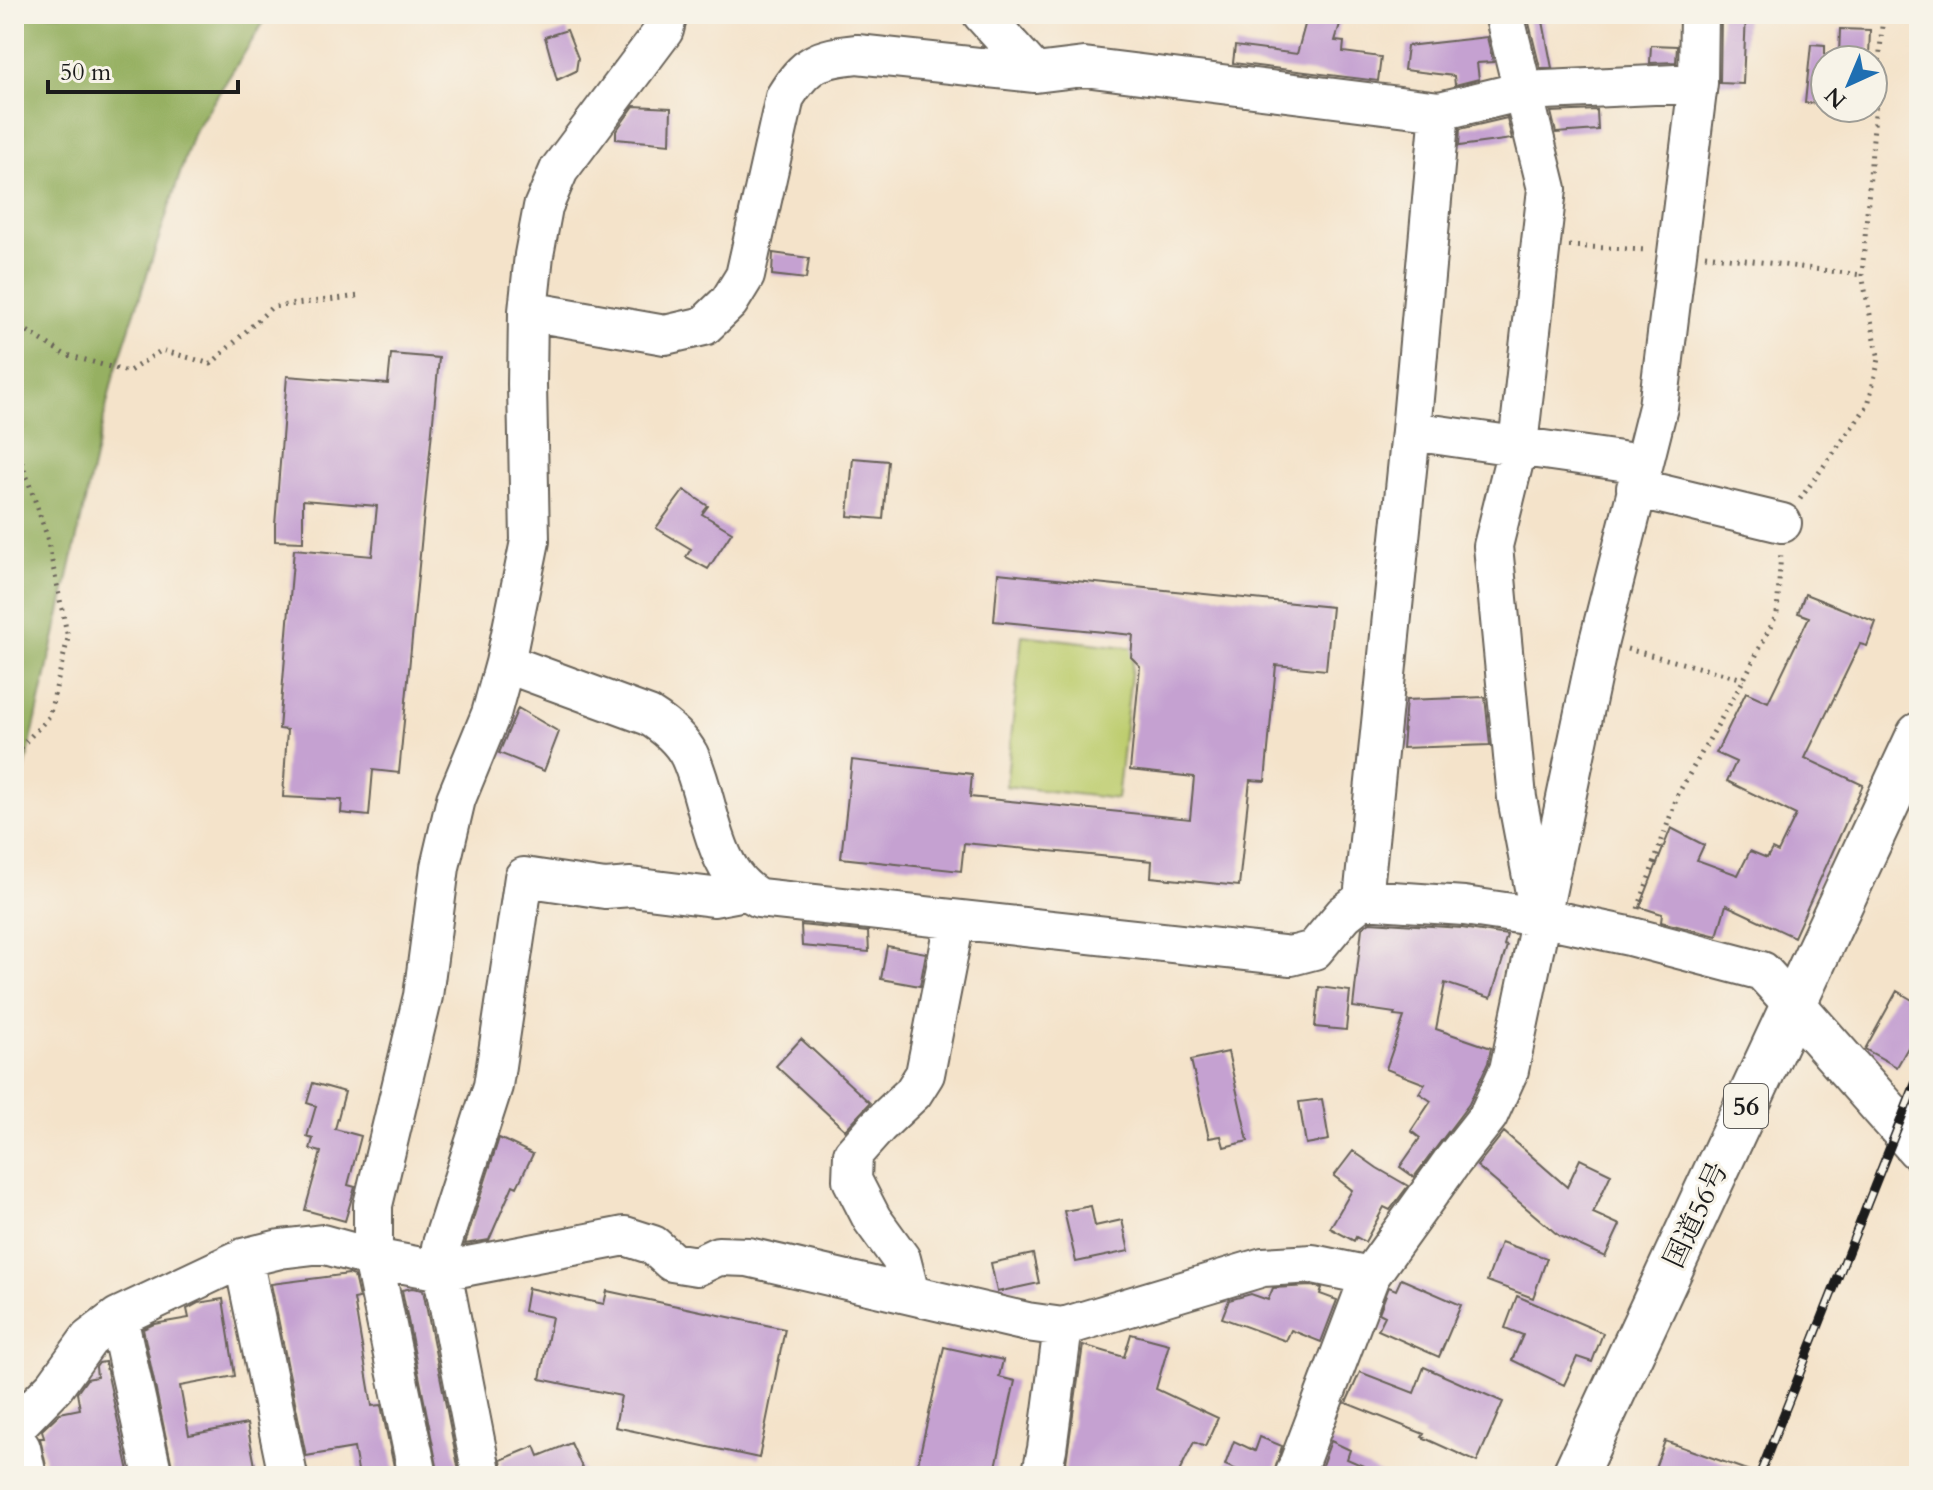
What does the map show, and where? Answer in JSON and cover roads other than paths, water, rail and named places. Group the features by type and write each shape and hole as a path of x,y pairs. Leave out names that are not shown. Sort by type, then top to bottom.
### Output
{"main road":[{"name":"国道56号","path":"1574,1476 1919,735"},
{"path":"1793,1005 1919,1148"}],"street":[{"path":"418,1476 373,1258 373,1205 423,996 440,867 456,799 491,714 505,663 530,541 528,311 534,255 543,207 559,170 664,30 668,14"},
{"path":"982,14 1035,73"},
{"path":"1504,14 1547,189 1518,445 1493,546 1517,798 1539,917"},
{"path":"1294,1476 1370,1276 1488,1116 1509,1070 1599,641 1658,407 1698,83 1699,14"},
{"path":"528,311 665,335 704,326 729,302 745,276 785,97 797,78 813,63 832,57 857,54 1035,73 1084,67 1440,111 1523,91 1698,83"},
{"path":"1363,899 1440,111"},
{"path":"1411,431 1518,445 1639,476 1782,523"},
{"path":"505,663 649,716 670,730 688,754 726,865 745,891 759,898 1291,956 1314,950 1344,914 1363,899 1464,906 1539,917 1629,936 1762,971 1793,1005"},
{"path":"482,1476 442,1271 441,1247 493,1086 524,877 605,889 631,887 713,897 745,891"},
{"path":"910,1294 901,1259 872,1219 852,1180 853,1154 913,1093 925,1074 955,921"},
{"path":"14,1428 55,1386 89,1339 118,1317 243,1258 280,1249 322,1244 373,1258 442,1271 625,1236 653,1245 672,1262 697,1266 718,1256 748,1257 1027,1322 1063,1327 1263,1267 1313,1264 1370,1276"},
{"path":"243,1258 288,1476"},
{"path":"118,1317 153,1476"},
{"path":"1041,1476 1063,1327"},
{"path":"14,1438 21,1448 27,1476"}],"railway":[{"path":"1759,1476 1919,1074"}]}
